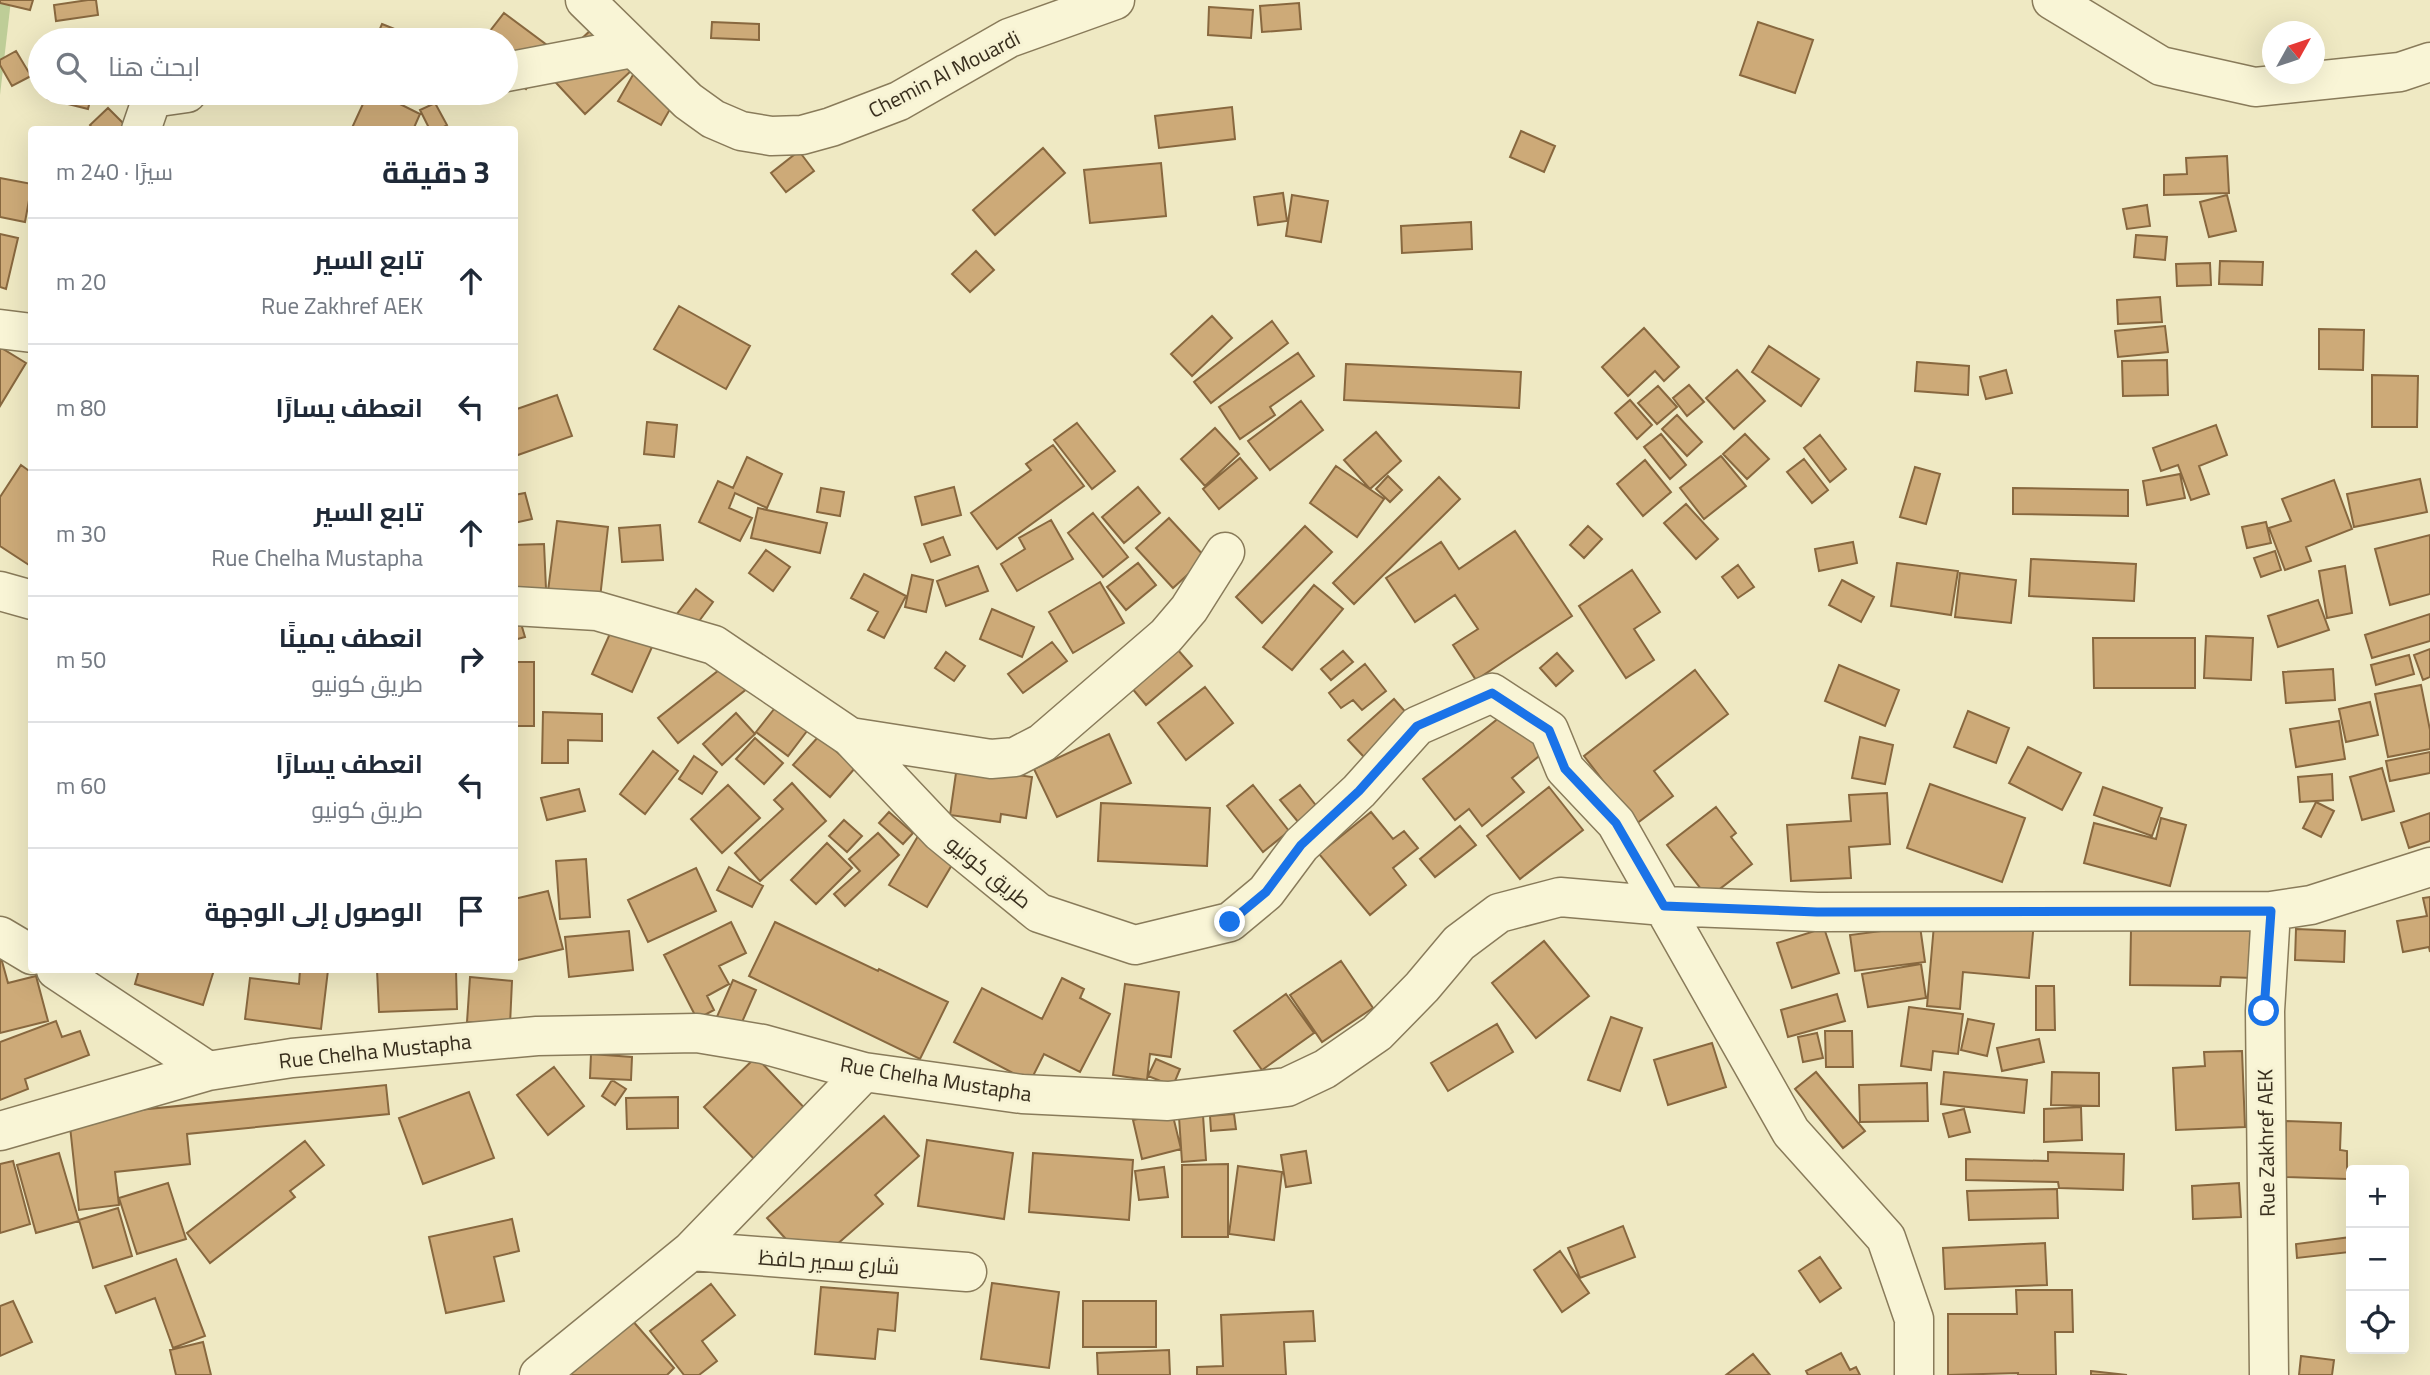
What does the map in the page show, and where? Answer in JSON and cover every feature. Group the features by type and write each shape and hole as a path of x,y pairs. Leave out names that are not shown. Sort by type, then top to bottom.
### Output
{"street":[{"name":"Chemin Al Mouardi","path":"584,0 688,101 713,119 741,131 771,136 802,135 899,101 1009,38 1115,0"},
{"path":"518,70 632,48 611,0"},
{"path":"2052,0 2161,66 2255,87 2400,72 2430,62"},
{"path":"142,126 150,105"},
{"path":"0,329 28,332"},
{"path":"850,737 991,759 1015,757 1042,743 1166,636 1189,609 1225,552"},
{"path":"0,591 28,599"},
{"name":"طريق كونيو","path":"518,606 597,611 714,645 850,737 940,832 1039,913 1135,945 1230,922 1266,892 1301,845 1359,791 1417,726 1492,693 1549,730 1565,769 1616,823 1664,906"},
{"name":"Rue Chelha Mustapha","path":"0,1131 208,1071 292,1058 537,1035 697,1033 763,1044 864,1072 1022,1094 1168,1101 1287,1087 1325,1069 1377,1033 1422,987 1459,943 1499,913 1560,897 1664,906 1817,912 2271,911 2311,905 2430,867"},
{"path":"1664,906 1791,1132 1886,1238 1914,1319 1914,1375"},
{"name":"Rue Zakhref AEK","path":"2269,1375 2264,1011 2271,911"},
{"path":"0,936 28,953"},
{"path":"61,973 208,1071"},
{"path":"539,1375 691,1251 864,1072"},
{"name":"شارع سمير حافظ","path":"691,1251 967,1272"}],"green space":[{"path":"0,0 11,0 0,95"}],"building":[{"path":"0,0 33,0 30,10 0,3"},
{"path":"96,0 98,15 56,21 54,5"},
{"path":"1299,3 1301,29 1262,32 1260,6"},
{"path":"1209,7 1253,10 1251,38 1208,35"},
{"path":"504,13 555,51 526,89 518,83 518,28 492,28"},
{"path":"712,22 759,24 759,40 711,38"},
{"path":"1758,22 1813,40 1795,93 1740,75"},
{"path":"593,28 632,70 585,114 546,72"},
{"path":"16,51 28,71 28,78 12,86 0,60"},
{"path":"634,73 677,97 661,125 618,101"},
{"path":"72,105 89,105 88,109"},
{"path":"362,105 402,105 420,114 415,126 353,126"},
{"path":"436,105 447,125 428,126 420,110"},
{"path":"1232,107 1235,139 1159,148 1155,116"},
{"path":"108,108 126,126 91,126"},
{"path":"1521,131 1555,146 1544,172 1510,157"},
{"path":"1043,148 1065,173 995,235 973,210"},
{"path":"799,151 814,171 786,192 771,173"},
{"path":"2227,156 2229,193 2164,195 2164,175 2187,174 2186,158"},
{"path":"1161,163 1166,216 1090,223 1084,170"},
{"path":"0,178 28,183 25,222 0,217"},
{"path":"1283,193 1287,221 1258,225 1254,197"},
{"path":"1292,195 1328,201 1321,242 1286,236"},
{"path":"2227,195 2236,231 2209,237 2200,202"},
{"path":"2147,205 2150,226 2127,229 2123,209"},
{"path":"1471,222 1472,249 1402,253 1401,226"},
{"path":"0,234 18,238 6,289 0,287"},
{"path":"2136,235 2167,237 2165,260 2134,257"},
{"path":"976,251 994,270 970,292 952,274"},
{"path":"2220,261 2263,262 2262,285 2219,284"},
{"path":"2210,263 2211,285 2177,286 2176,264"},
{"path":"2160,297 2162,322 2118,324 2117,300"},
{"path":"679,306 750,346 726,389 654,349"},
{"path":"1212,316 1232,338 1192,376 1171,354"},
{"path":"1272,321 1288,343 1211,403 1194,382"},
{"path":"2165,326 2168,352 2118,357 2115,331"},
{"path":"1644,328 1679,367 1664,381 1655,371 1628,396 1602,367"},
{"path":"2319,329 2364,330 2363,370 2319,369"},
{"path":"1769,346 1819,379 1801,406 1752,372"},
{"path":"0,347 26,363 0,406"},
{"path":"1298,353 1314,376 1270,407 1275,415 1240,439 1219,407"},
{"path":"2167,360 2168,395 2123,396 2122,361"},
{"path":"1917,362 1969,366 1968,395 1915,391"},
{"path":"1346,364 1521,372 1519,408 1344,400"},
{"path":"1737,370 1765,401 1734,429 1706,398"},
{"path":"2006,370 2012,393 1986,399 1980,377"},
{"path":"2372,375 2418,376 2417,427 2372,427"},
{"path":"1689,385 1704,402 1687,416 1673,398"},
{"path":"1658,386 1677,407 1657,424 1638,403"},
{"path":"557,395 572,436 518,455 518,409"},
{"path":"1630,400 1652,425 1637,439 1615,413"},
{"path":"1301,401 1323,430 1270,470 1248,441"},
{"path":"1677,415 1702,442 1687,456 1662,429"},
{"path":"647,422 677,425 674,457 644,454"},
{"path":"1077,423 1115,471 1092,489 1054,440"},
{"path":"2216,425 2227,455 2199,466 2209,494 2191,500 2178,465 2161,471 2153,448"},
{"path":"1215,428 1239,454 1205,486 1181,459"},
{"path":"1376,432 1401,461 1370,489 1344,460"},
{"path":"1661,434 1686,465 1670,479 1644,447"},
{"path":"1745,434 1769,459 1747,479 1723,454"},
{"path":"1820,435 1846,469 1830,482 1804,448"},
{"path":"1053,445 1084,486 997,549 971,513 1031,470 1026,464"},
{"path":"1721,456 1746,486 1704,519 1680,488"},
{"path":"747,457 782,474 767,508 735,493 729,508 752,518 740,541 699,522 718,481 733,488"},
{"path":"1240,458 1257,478 1219,509 1203,489"},
{"path":"1804,459 1828,490 1812,503 1787,472"},
{"path":"1645,460 1671,492 1643,516 1617,484"},
{"path":"21,465 28,470 28,564 0,546 0,497"},
{"path":"1336,466 1384,499 1357,537 1310,503"},
{"path":"1915,467 1940,474 1926,524 1900,517"},
{"path":"2180,474 2185,498 2147,505 2143,481"},
{"path":"1388,476 1402,490 1390,502 1376,489"},
{"path":"1439,477 1460,499 1354,604 1333,583"},
{"path":"2420,479 2427,512 2354,527 2347,494"},
{"path":"2334,480 2352,529 2306,547 2311,561 2285,570 2269,528 2291,521 2282,499"},
{"path":"954,487 961,515 922,525 915,497"},
{"path":"1138,487 1160,513 1124,543 1102,517"},
{"path":"821,488 844,492 840,516 817,512"},
{"path":"2013,488 2128,490 2128,516 2013,514"},
{"path":"525,493 532,519 518,522 518,494"},
{"path":"1686,504 1718,539 1696,559 1664,523"},
{"path":"758,508 827,523 820,553 751,538"},
{"path":"1093,513 1128,557 1103,577 1068,533"},
{"path":"1169,518 1206,558 1173,588 1136,548"},
{"path":"1051,520 1073,559 1017,591 1001,564 1025,549 1019,538"},
{"path":"557,521 608,527 600,598 548,591"},
{"path":"2266,522 2271,543 2247,548 2242,527"},
{"path":"660,525 663,560 622,562 619,528"},
{"path":"1305,526 1332,552 1262,623 1236,597"},
{"path":"1588,526 1602,539 1584,558 1570,545"},
{"path":"1515,531 1572,616 1476,680 1453,645 1478,629 1455,595 1415,622 1386,578 1441,542 1459,569"},
{"path":"2430,535 2430,594 2390,605 2375,549"},
{"path":"943,537 950,555 931,562 924,544"},
{"path":"1853,542 1857,563 1819,571 1815,549"},
{"path":"544,544 546,589 518,590 518,545"},
{"path":"766,550 790,567 773,591 749,573"},
{"path":"2275,551 2281,570 2261,577 2254,558"},
{"path":"2031,559 2136,564 2134,601 2029,596"},
{"path":"1138,563 1156,585 1126,610 1107,587"},
{"path":"1897,563 1958,571 1951,615 1891,606"},
{"path":"1738,565 1754,587 1738,598 1722,577"},
{"path":"978,566 988,591 946,606 937,581"},
{"path":"2345,566 2352,613 2327,618 2319,571"},
{"path":"1632,570 1660,612 1634,629 1654,660 1626,678 1579,606"},
{"path":"1960,573 2016,580 2011,623 1955,617"},
{"path":"864,574 906,596 884,638 868,630 878,612 851,598"},
{"path":"912,575 933,580 926,612 905,607"},
{"path":"1842,580 1874,597 1861,622 1829,605"},
{"path":"1100,582 1124,623 1073,653 1049,612"},
{"path":"1314,585 1343,609 1292,670 1263,647"},
{"path":"696,589 713,602 691,632 673,619"},
{"path":"2318,600 2329,630 2278,647 2268,616"},
{"path":"992,609 1034,627 1022,657 980,639"},
{"path":"2430,614 2430,641 2372,658 2365,635"},
{"path":"520,620 525,637 518,639"},
{"path":"612,629 652,647 632,692 592,674"},
{"path":"2206,636 2253,638 2251,680 2204,678"},
{"path":"2093,638 2195,638 2195,688 2094,688"},
{"path":"1052,642 1067,661 1023,693 1008,674"},
{"path":"1171,642 1192,666 1146,705 1126,681"},
{"path":"2430,649 2430,677 2423,680 2414,655"},
{"path":"1343,651 1353,662 1331,680 1321,669"},
{"path":"946,652 965,666 954,681 935,668"},
{"path":"1557,653 1573,671 1556,686 1540,668"},
{"path":"2409,655 2414,674 2376,685 2371,665"},
{"path":"518,662 534,662 534,726 518,726"},
{"path":"728,663 748,688 678,743 658,718"},
{"path":"1365,664 1386,691 1362,710 1353,700 1341,708 1329,693"},
{"path":"1839,665 1899,690 1885,726 1825,701"},
{"path":"2333,669 2335,700 2286,703 2283,672"},
{"path":"1695,670 1728,714 1654,771 1673,796 1636,824 1584,756"},
{"path":"2421,685 2430,730 2430,749 2388,757 2375,694"},
{"path":"1205,687 1233,723 1186,760 1158,723"},
{"path":"1394,699 1409,716 1364,757 1348,740"},
{"path":"2370,702 2378,735 2346,742 2339,709"},
{"path":"778,704 810,727 788,756 756,732"},
{"path":"1510,709 1544,752 1512,778 1524,792 1482,826 1469,809 1455,820 1423,779"},
{"path":"1968,711 2009,728 1996,763 1954,747"},
{"path":"543,712 602,714 602,741 568,740 568,763 542,763"},
{"path":"736,713 755,734 722,765 703,744"},
{"path":"2339,721 2345,759 2296,767 2290,729"},
{"path":"1109,734 1131,783 1057,817 1034,769"},
{"path":"819,736 855,768 830,797 793,765"},
{"path":"1860,737 1893,745 1885,784 1852,778"},
{"path":"755,738 783,763 764,784 736,759"},
{"path":"2028,747 2081,773 2062,810 2009,783"},
{"path":"653,751 678,771 645,814 620,794"},
{"path":"2430,752 2430,773 2390,781 2386,761"},
{"path":"694,756 717,772 702,794 679,779"},
{"path":"957,766 1032,777 1026,818 1001,814 1000,822 950,815"},
{"path":"2382,768 2394,811 2362,820 2350,777"},
{"path":"2332,774 2333,800 2300,802 2298,777"},
{"path":"792,783 826,821 760,881 735,853 783,809 774,800"},
{"path":"1930,784 2025,818 2002,882 1907,848"},
{"path":"728,785 760,818 722,853 691,819"},
{"path":"1253,785 1289,831 1263,852 1227,806"},
{"path":"1300,785 1318,808 1299,823 1280,800"},
{"path":"1549,787 1583,830 1520,879 1487,836"},
{"path":"2103,787 2162,808 2152,836 2094,815"},
{"path":"579,789 585,811 547,820 541,798"},
{"path":"1887,793 1890,844 1849,847 1851,878 1791,881 1787,825 1851,821 1849,795"},
{"path":"2316,802 2334,811 2321,837 2303,828"},
{"path":"1101,803 1210,808 1207,866 1098,861"},
{"path":"1716,807 1736,833 1731,837 1752,864 1708,898 1667,845"},
{"path":"889,812 913,833 903,844 879,823"},
{"path":"1371,812 1393,839 1404,831 1418,848 1393,868 1406,885 1370,915 1319,854"},
{"path":"2430,813 2430,841 2409,848 2401,823"},
{"path":"2161,818 2186,825 2170,886 2084,863 2094,823 2156,839"},
{"path":"844,820 862,836 847,852 829,836"},
{"path":"1460,826 1476,845 1435,877 1420,859"},
{"path":"878,833 899,855 845,906 834,894 860,871 849,859"},
{"path":"918,836 956,858 927,907 889,885"},
{"path":"827,843 852,868 816,904 791,880"},
{"path":"586,859 590,917 560,919 556,861"},
{"path":"729,867 763,886 752,907 717,890"},
{"path":"696,868 716,911 648,942 628,900"},
{"path":"548,891 563,949 518,960 518,898"},
{"path":"2430,897 2430,952 2429,947 2403,952 2397,921 2427,916 2423,898"},
{"path":"1935,913 2034,921 2029,978 1963,972 1960,1009 1927,1006"},
{"path":"731,922 746,953 719,966 729,984 707,996 714,1010 697,1019 664,955"},
{"path":"775,922 948,1002 920,1059 749,976"},
{"path":"1920,926 1925,962 1855,971 1850,935"},
{"path":"1824,928 1839,973 1792,988 1777,943"},
{"path":"2296,929 2345,931 2344,962 2295,960"},
{"path":"2131,930 2255,931 2254,978 2221,977 2220,986 2130,985"},
{"path":"629,931 633,970 569,977 565,937"},
{"path":"1544,941 1589,996 1536,1038 1492,983"},
{"path":"0,954 8,983 36,976 48,1021 0,1033"},
{"path":"1341,961 1373,1008 1322,1042 1290,995"},
{"path":"1921,964 1926,998 1868,1007 1862,974"},
{"path":"138,973 213,973 203,1005 135,984"},
{"path":"300,973 328,973 321,1029 245,1019 250,978 299,984"},
{"path":"377,973 456,973 457,1009 379,1012"},
{"path":"470,977 512,981 510,1025 467,1022"},
{"path":"1062,978 1084,989 1080,998 1110,1014 1080,1072 1044,1054 1030,1082 954,1042 982,988 1042,1019"},
{"path":"733,980 756,990 739,1029 716,1019"},
{"path":"1125,984 1179,992 1171,1057 1150,1054 1147,1080 1113,1075"},
{"path":"2036,986 2054,986 2055,1030 2036,1030"},
{"path":"1286,994 1314,1033 1262,1070 1234,1031"},
{"path":"1837,994 1845,1021 1788,1037 1781,1010"},
{"path":"1909,1007 1963,1014 1958,1054 1933,1051 1931,1070 1901,1066"},
{"path":"1611,1017 1642,1028 1620,1091 1588,1080"},
{"path":"1968,1019 1994,1024 1987,1056 1961,1050"},
{"path":"56,1021 62,1037 80,1031 89,1055 25,1079 28,1089 0,1100 0,1042"},
{"path":"1497,1024 1513,1052 1448,1091 1431,1063"},
{"path":"1825,1031 1852,1031 1853,1067 1826,1067"},
{"path":"1817,1033 1823,1058 1803,1062 1798,1037"},
{"path":"2039,1039 2044,1062 2002,1071 1997,1048"},
{"path":"1712,1043 1726,1087 1668,1105 1654,1060"},
{"path":"2242,1051 2245,1127 2176,1130 2173,1068 2205,1066 2204,1052"},
{"path":"591,1054 632,1057 631,1080 590,1078"},
{"path":"756,1057 814,1118 755,1160 704,1107"},
{"path":"1156,1059 1180,1069 1173,1086 1148,1076"},
{"path":"554,1067 584,1106 548,1135 517,1095"},
{"path":"1816,1072 1865,1131 1843,1148 1795,1089"},
{"path":"1944,1072 2027,1080 2024,1113 1941,1104"},
{"path":"2052,1072 2099,1073 2099,1106 2051,1105"},
{"path":"612,1080 626,1089 615,1105 602,1096"},
{"path":"1927,1083 1928,1121 1860,1122 1859,1085"},
{"path":"386,1085 389,1114 187,1134 190,1164 115,1172 119,1205 79,1210 69,1117"},
{"path":"469,1092 494,1158 423,1184 399,1118"},
{"path":"678,1097 678,1128 627,1129 626,1098"},
{"path":"2081,1107 2082,1140 2044,1142 2044,1109"},
{"path":"1964,1109 1970,1132 1949,1137 1943,1114"},
{"path":"1172,1112 1181,1149 1142,1159 1133,1120"},
{"path":"1234,1114 1236,1129 1211,1131 1210,1116"},
{"path":"1203,1115 1206,1160 1182,1162 1179,1117"},
{"path":"884,1116 919,1156 875,1195 883,1204 811,1267 767,1218"},
{"path":"2286,1121 2341,1123 2340,1150 2347,1151 2346,1179 2285,1177"},
{"path":"927,1140 1013,1153 1004,1219 918,1206"},
{"path":"305,1141 324,1165 290,1191 295,1197 210,1263 187,1233"},
{"path":"1306,1151 1311,1183 1286,1187 1281,1155"},
{"path":"2048,1152 2124,1154 2123,1190 2059,1188 2058,1182 1966,1180 1966,1159 2048,1161"},
{"path":"59,1153 79,1221 36,1233 17,1165"},
{"path":"1033,1153 1133,1160 1129,1220 1029,1212"},
{"path":"13,1161 30,1224 0,1233 0,1164"},
{"path":"1228,1164 1228,1237 1182,1237 1182,1165"},
{"path":"1238,1166 1282,1172 1274,1240 1229,1234"},
{"path":"1164,1167 1168,1197 1139,1200 1135,1171"},
{"path":"168,1183 186,1239 137,1254 119,1198"},
{"path":"2239,1183 2241,1217 2193,1219 2192,1186"},
{"path":"2057,1189 2058,1218 1969,1220 1967,1191"},
{"path":"118,1208 132,1256 93,1268 79,1220"},
{"path":"512,1219 519,1251 494,1257 504,1301 446,1313 429,1237"},
{"path":"1623,1226 1635,1257 1580,1278 1568,1248"},
{"path":"2346,1238 2346,1252 2297,1258 2296,1244"},
{"path":"2045,1243 2047,1285 1945,1289 1943,1248"},
{"path":"1560,1251 1589,1293 1562,1312 1534,1270"},
{"path":"1820,1257 1841,1288 1820,1302 1799,1271"},
{"path":"176,1259 205,1336 173,1348 155,1298 116,1313 105,1286"},
{"path":"992,1283 1059,1292 1049,1368 981,1359"},
{"path":"711,1284 735,1315 702,1341 717,1361 699,1375 684,1375 650,1331"},
{"path":"821,1287 898,1293 895,1331 878,1329 875,1359 815,1354"},
{"path":"2016,1290 2072,1290 2073,1332 2055,1332 2056,1375 1948,1375 1948,1314 2017,1314"},
{"path":"13,1301 32,1342 0,1356 0,1306"},
{"path":"1083,1301 1156,1301 1156,1347 1083,1347"},
{"path":"1313,1311 1315,1341 1284,1342 1286,1375 1197,1375 1197,1367 1223,1366 1221,1315"},
{"path":"631,1319 674,1368 667,1375 567,1375"},
{"path":"203,1342 211,1375 176,1375 170,1350"},
{"path":"1169,1350 1170,1375 1098,1375 1097,1353"},
{"path":"1841,1353 1850,1370 1856,1367 1860,1375 1808,1375 1806,1371"},
{"path":"1753,1354 1770,1375 1726,1375"},
{"path":"2301,1356 2334,1360 2332,1375 2299,1375"},
{"path":"2091,1371 2127,1375 2091,1375"}],"route":[{"path":"1230,922 1266,892 1301,845 1359,791 1417,726 1492,693 1549,730 1565,769 1616,823 1664,906 1817,912 2271,911 2264,1011"}]}
